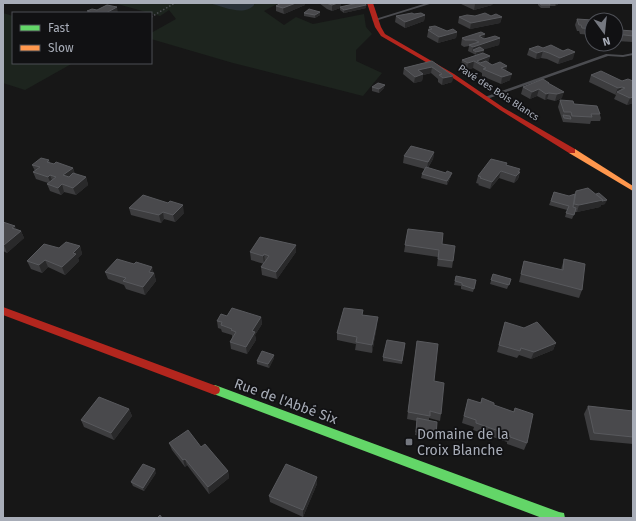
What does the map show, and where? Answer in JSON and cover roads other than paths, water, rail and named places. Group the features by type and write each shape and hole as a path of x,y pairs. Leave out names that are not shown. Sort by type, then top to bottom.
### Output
{"street":[{"name":"Pavé des Bois Blancs","path":"370,3 373,8 374,20 378,30 387,37 452,75 485,98 633,189"},
{"name":"Rue de l'Abbé Six","path":"3,312 559,518"}],"lane":[{"path":"374,20 431,3"},
{"path":"485,98 608,55 622,56 633,54"}],"place":[{"name":"Domaine de la Croix Blanche","path":"409,442"}]}
